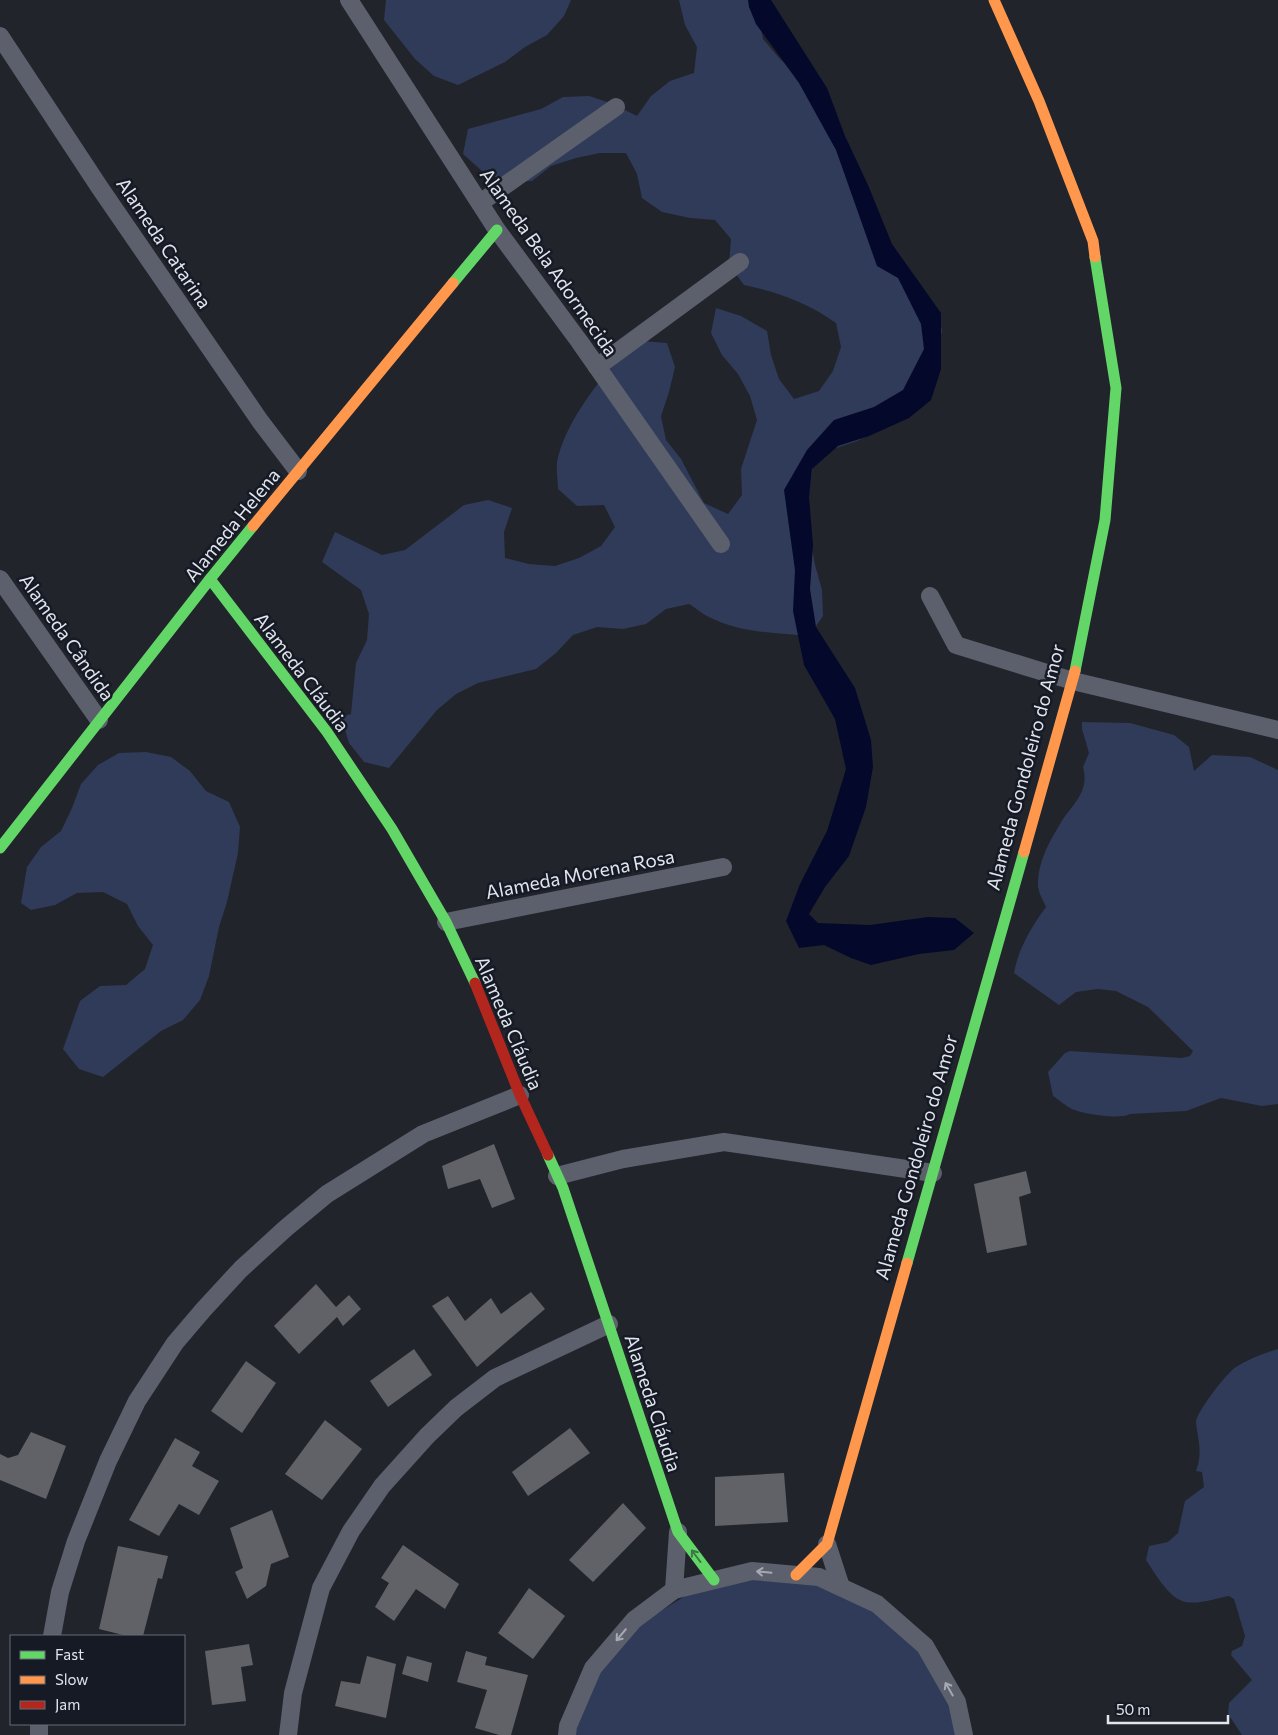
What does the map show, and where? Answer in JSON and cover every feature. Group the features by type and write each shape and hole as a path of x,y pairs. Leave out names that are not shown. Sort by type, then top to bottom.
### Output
{"street":[{"name":"Alameda Bela Adormecida","path":"349,0 497,230 597,366 721,544"},
{"name":"Alameda Gondoleiro do Amor","path":"796,1575 827,1544 1073,681 1105,520 1116,388 1093,241 1000,3"},
{"name":"Alameda Catarina","path":"0,36 100,188 255,413 298,470"},
{"path":"480,203 616,107"},
{"name":"Alameda Helena","path":"0,848 210,579 497,230"},
{"path":"597,366 740,262"},
{"name":"Alameda Cândida","path":"0,579 100,720"},
{"name":"Alameda Cláudia","path":"210,579 327,732 392,829 446,922 473,978 520,1095 558,1176 678,1532 714,1580"},
{"path":"930,596 956,645 1073,681 1278,730"},
{"name":"Alameda Morena Rosa","path":"446,922 723,867"},
{"path":"52,1635 60,1592 76,1541 108,1462 138,1401 175,1343 204,1309 241,1269 327,1194 423,1134 520,1095"},
{"path":"558,1176 623,1159 724,1142 934,1173"},
{"path":"288,1735 293,1693 321,1588 351,1531 382,1486 427,1436 456,1408 495,1378 609,1324"},
{"path":"674,1590 678,1532"},
{"path":"827,1544 841,1587"},
{"path":"567,1735 568,1726 593,1668 634,1620 674,1590 752,1571 819,1577 877,1604 925,1646 957,1702 964,1735"}],"shaded area":[{"path":"386,0 571,0 564,16 547,35 525,47 505,62 458,85 434,76 415,59 384,20"},
{"path":"679,0 758,0 758,15 763,39 779,58 817,92 880,255 934,305 942,330 937,354 901,418 857,441 833,449 813,465 806,515 815,565 822,590 823,616 809,636 758,631 733,626 706,616 689,604 666,609 646,624 623,629 597,627 573,635 556,653 536,669 478,683 456,694 437,710 389,768 364,762 349,743 341,717 351,714 356,663 367,640 369,614 361,590 322,562 335,532 382,555 405,550 464,505 488,500 512,508 504,532 505,558 529,564 555,566 579,558 601,546 615,527 604,505 577,506 558,489 557,462 566,434 591,392 620,358 641,341 667,343 675,367 661,416 666,440 681,459 704,503 728,514 742,495 741,469 757,420 750,396 738,374 722,355 711,333 716,308 741,316 767,331 771,355 779,379 794,399 819,391 833,371 841,347 836,323 792,299 744,285 729,265 731,239 715,220 690,218 662,212 642,198 637,174 626,153 600,153 576,158 551,166 532,181 506,182 482,171 463,154 468,129 541,109 563,97 589,96 613,104 637,116 651,96 670,81 694,73 697,47 685,25"},
{"path":"748,0 771,0 827,88 845,136 868,185 892,244 941,313 941,369 931,400 909,418 869,436 838,446 812,469 809,497 813,545 810,589 816,627 855,688 871,740 873,767 866,807 849,856 825,887 809,914 818,923 870,925 928,917 955,918 974,933 954,950 919,954 871,965 824,945 799,948 786,921 800,884 827,831 846,769 835,719 804,665 793,611 795,570 784,490 807,450 834,420 874,407 903,390 924,349 921,324 898,278 877,266 836,150 799,83 756,24"},
{"path":"1082,722 1130,723 1174,735 1189,747 1194,771 1212,755 1250,757 1278,770 1278,1104 1262,1106 1221,1098 1186,1111 1110,1116 1077,1111 1053,1096 1048,1072 1065,1053 1070,1051 1182,1058 1190,1056 1193,1051 1148,1007 1116,991 1098,989 1076,992 1059,1005 1014,973 1026,938 1046,907 1038,885 1039,869 1052,838 1079,798 1084,784 1083,767 1089,753 1082,729"},
{"path":"146,752 171,757 190,771 206,791 229,802 240,827 238,853 227,902 219,927 209,976 200,1000 183,1020 161,1031 103,1077 79,1069 63,1049 80,1001 100,986 126,985 145,969 153,945 138,926 127,904 103,892 77,893 55,905 31,910 21,903 27,867 41,847 61,831 81,784 98,765 119,753"},
{"path":"1278,1349 1278,1735 1242,1735 1228,1714 1229,1703 1252,1680 1231,1655 1232,1651 1242,1646 1245,1636 1234,1599 1229,1596 1193,1603 1182,1601 1167,1589 1146,1560 1149,1546 1168,1542 1178,1533 1185,1501 1204,1487 1202,1472 1196,1471 1200,1452 1196,1422 1206,1402 1219,1384 1236,1367 1246,1361"},
{"path":"753,1578 817,1585 873,1610 919,1651 950,1705 957,1735 574,1735 575,1728 599,1672 638,1625 690,1593"}],"building":[{"path":"494,1144 515,1199 492,1208 480,1179 448,1189 442,1166"},
{"path":"1026,1171 1031,1193 1019,1197 1027,1245 987,1253 974,1184"},
{"path":"316,1284 336,1307 349,1295 361,1309 343,1326 337,1317 299,1354 274,1326"},
{"path":"531,1292 545,1309 477,1367 432,1306 448,1296 465,1321 491,1298 501,1314"},
{"path":"414,1349 432,1375 388,1407 370,1381"},
{"path":"246,1361 276,1383 242,1433 211,1411"},
{"path":"325,1420 362,1449 322,1500 285,1474"},
{"path":"570,1428 590,1453 528,1496 512,1472"},
{"path":"31,1432 66,1446 46,1499 0,1480 0,1454 8,1458 18,1455"},
{"path":"175,1438 200,1452 192,1466 219,1481 199,1515 179,1504 159,1536 129,1520"},
{"path":"784,1473 788,1522 715,1526 715,1477"},
{"path":"623,1503 646,1528 593,1582 569,1560"},
{"path":"272,1510 289,1557 271,1564 266,1586 247,1599 235,1572 243,1568 230,1528"},
{"path":"403,1545 459,1584 445,1609 416,1589 394,1621 375,1607 389,1583 381,1578"},
{"path":"118,1546 168,1556 162,1579 158,1578 143,1635 123,1635 99,1629"},
{"path":"529,1588 565,1616 533,1659 498,1633"},
{"path":"249,1644 253,1665 241,1667 246,1701 212,1705 205,1651"},
{"path":"466,1651 487,1657 485,1665 528,1675 511,1735 499,1735 475,1728 487,1690 457,1682"},
{"path":"367,1656 396,1664 386,1718 335,1706 341,1681 360,1684"},
{"path":"407,1656 432,1663 428,1682 402,1674"}],"traffic: fast":[{"path":"453,283 497,230"},
{"path":"1075,671 1105,520 1116,388 1095,257"},
{"path":"0,848 253,526"},
{"path":"210,579 327,732 392,829 446,922 475,983"},
{"path":"907,1263 1024,852"},
{"path":"548,1155 563,1188 678,1532 714,1580"}],"traffic: slow":[{"path":"994,0 1039,101 1093,241 1095,257"},
{"path":"253,526 453,283"},
{"path":"1024,852 1075,671"},
{"path":"796,1575 827,1544 907,1263"}],"traffic: jam":[{"path":"475,983 520,1095 548,1155"}]}
